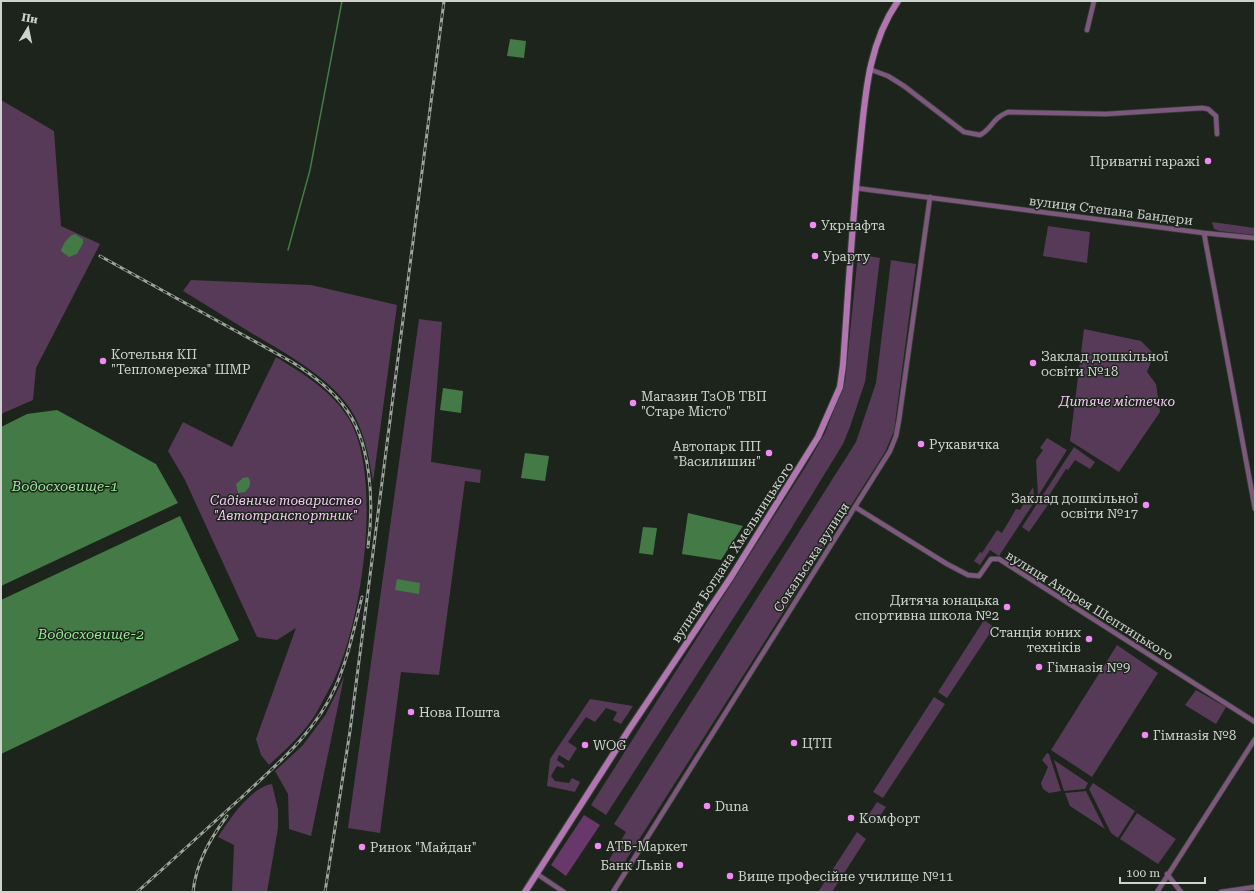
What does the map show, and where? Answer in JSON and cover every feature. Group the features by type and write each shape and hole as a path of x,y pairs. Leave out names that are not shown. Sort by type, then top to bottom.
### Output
{"street":[{"name":"вулиця Богдана Хмельницького","path":"525,892 630,728 730,578 818,437 828,417 840,387 843,365 855,188 869,69 879,35 898,1"},
{"path":"1087,30 1094,1"},
{"path":"869,69 888,76 904,86 964,132 980,135 987,131 995,119 1008,112 1106,114 1202,108 1208,109 1216,116 1216,134"},
{"name":"вулиця Степана Бандери","path":"855,188 1204,233 1255,509"},
{"name":"Сокальська вулиця","path":"613,892 890,451 896,436 912,338 930,198"},
{"path":"1204,233 1255,238"},
{"name":"вулиця Андрея Шептицького","path":"855,507 968,575 979,576 991,558 999,559 1255,722"},
{"path":"1157,892 1167,874 1255,739"},
{"path":"537,874 564,892"},
{"path":"1167,874 1181,892"},
{"path":"1221,892 1255,887"}],"green space":[{"path":"1,100 54,131 61,226 100,244 36,368 33,400 1,414"},
{"path":"1212,222 1255,228 1255,235 1219,231 1214,229"},
{"path":"1048,226 1090,232 1087,263 1043,256"},
{"path":"858,254 880,258 865,382 843,444 789,532 606,815 591,805 806,466 825,433 845,382"},
{"path":"891,260 916,264 894,431 885,452 621,868 609,860 626,832 614,824 856,442 876,383"},
{"path":"191,280 311,285 397,305 373,482 371,467 361,430 350,409 339,395 327,383 297,361 183,291"},
{"path":"419,319 442,322 431,462 481,470 480,483 465,481 439,675 401,672 380,833 348,828"},
{"name":"Дитяче містечко","path":"1084,329 1141,341 1154,354 1147,372 1156,384 1160,412 1119,472 1070,441"},
{"name":"Садівниче товариство \"Автотранспортник\"","path":"276,357 317,384 334,400 349,419 359,444 365,474 367,507 361,578 348,642 339,668 309,724 269,765 261,755 256,739 296,628 277,640 257,637 185,480 168,451 183,422 232,447"},
{"path":"1047,438 1067,450 1038,496 1036,460 1043,450 1040,448"},
{"path":"1074,447 1095,462 1090,469 1075,460 1068,470 1066,469 1048,497 1052,499 1029,532 1022,527"},
{"path":"1033,487 1035,501 999,556 990,550 980,565 974,561 980,552 982,553 997,530 1002,533 1016,509 1020,510"},
{"path":"984,620 994,627 947,698 938,692"},
{"path":"1117,645 1158,673 1092,777 1051,750"},
{"path":"344,677 311,836 289,829 288,794 275,771 303,745 326,714"},
{"path":"1196,690 1226,707 1216,724 1185,705"},
{"path":"934,697 945,704 883,798 873,792"},
{"path":"590,699 633,706 621,724 613,720 617,712 606,708 595,722 586,717 568,742 577,748 569,761 559,755 557,760 565,766 563,768 557,766 551,776 555,781 569,783 572,778 580,782 575,792 547,786 550,759"},
{"path":"1047,753 1049,754 1061,791 1049,793 1043,789 1041,783 1048,767 1042,760"},
{"path":"1054,760 1088,783 1085,789 1064,791"},
{"path":"1093,783 1135,811 1118,838 1111,833 1089,789"},
{"path":"272,784 278,809 278,828 267,892 232,892 234,845 218,837 241,805 256,791 264,786"},
{"path":"1086,791 1105,829 1070,806 1065,793"},
{"path":"877,802 886,807 876,822 867,817"},
{"path":"1137,813 1176,839 1158,864 1120,839"},
{"path":"857,832 866,839 832,892 818,892"}],"shaded area":[{"path":"584,815 600,825 566,876 551,865"}],"water":[{"path":"510,39 526,41 524,58 507,56"},
{"path":"75,234 83,239 83,243 77,254 69,257 61,251 66,241"},
{"path":"443,388 463,391 461,413 440,410"},
{"name":"Водосховище-1","path":"57,410 156,464 178,503 1,586 1,427 27,414"},
{"path":"525,453 549,456 545,481 521,478"},
{"path":"248,477 250,485 245,492 238,493 236,484 243,478"},
{"path":"688,513 743,526 721,560 682,554"},
{"name":"Водосховище-2","path":"180,516 239,640 1,754 1,600"},
{"path":"643,527 657,528 653,555 639,553"},
{"path":"397,579 420,583 419,594 395,590"}],"waterway":[{"path":"288,250 310,170 342,1"}],"railway":[{"path":"325,892 350,731 444,1"},
{"path":"100,256 292,362 319,381 338,398 353,420 360,436 369,473 371,512 368,547"},
{"path":"137,892 294,748 317,720 340,677 362,597"},
{"path":"193,892 197,871 205,852 227,816"}],"place":[{"name":"Приватні гаражі","path":"1208,161"},
{"name":"Укрнафта","path":"813,225"},
{"name":"Урарту","path":"815,256"},
{"name":"Котельня КП \"Тепломережа\" ШМР","path":"103,361"},
{"name":"Заклад дошкільної освіти №18","path":"1033,363"},
{"name":"Магазин ТзОВ ТВП \"Старе Місто\"","path":"633,403"},
{"name":"Рукавичка","path":"921,444"},
{"name":"Автопарк ПП \"Василишин\"","path":"769,453"},
{"name":"Заклад дошкільної освіти №17","path":"1146,505"},
{"name":"Дитяча юнацька спортивна школа №2","path":"1007,607"},
{"name":"Станція юних техніків","path":"1089,639"},
{"name":"Гімназія №9","path":"1039,667"},
{"name":"Нова Пошта","path":"411,712"},
{"name":"Гімназія №8","path":"1145,735"},
{"name":"ЦТП","path":"794,743"},
{"name":"WOG","path":"585,745"},
{"name":"Duna","path":"707,806"},
{"name":"Комфорт","path":"851,818"},
{"name":"АТБ-Маркет","path":"598,846"},
{"name":"Ринок \"Майдан\"","path":"362,847"},
{"name":"Банк Львів","path":"680,865"},
{"name":"Вище професійне училище №11","path":"730,876"}]}
